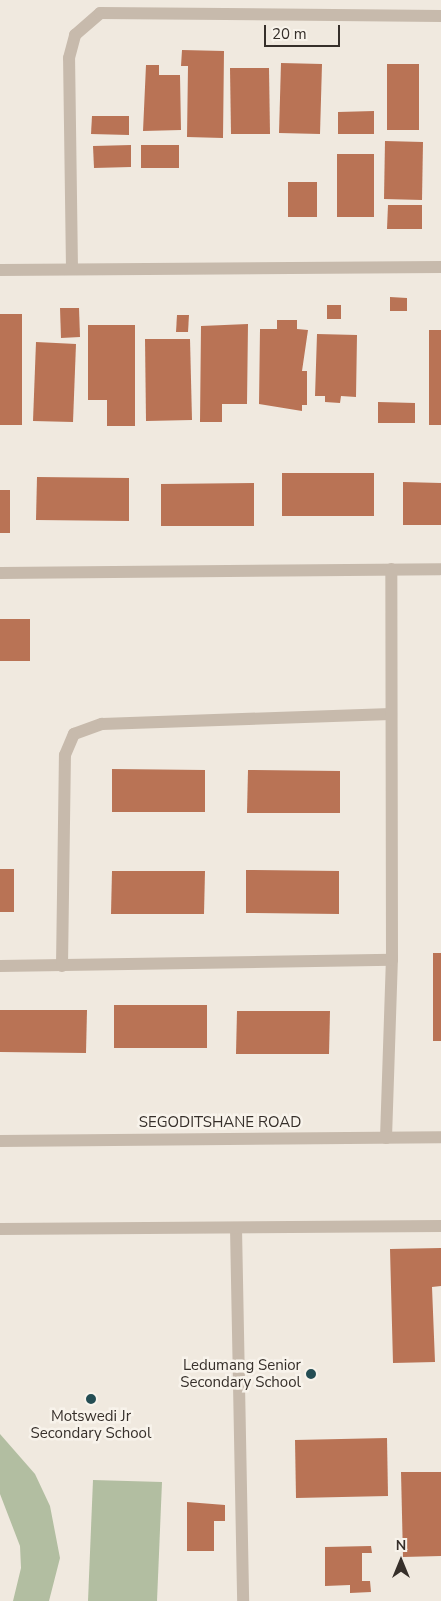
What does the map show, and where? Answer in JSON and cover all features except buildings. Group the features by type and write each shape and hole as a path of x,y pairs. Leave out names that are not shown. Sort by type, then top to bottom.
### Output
{"street":[{"path":"72,270 68,58 76,35 100,13 441,16"},
{"path":"0,270 441,267"},
{"path":"386,1138 392,960 391,569"},
{"path":"0,573 440,569"},
{"path":"62,966 65,755 74,734 102,724 390,714"},
{"path":"0,966 392,960"},
{"name":"SEGODITSHANE ROAD","path":"0,1141 441,1137"},
{"path":"0,1229 441,1226"},
{"path":"236,1228 243,1601"}],"green space":[{"path":"0,1434 35,1474 50,1506 60,1558 49,1601 13,1601 21,1568 20,1546 0,1494"},
{"path":"93,1480 162,1482 157,1601 88,1601"}],"place":[{"name":"Ledumang Senior Secondary School","path":"311,1374"},
{"name":"Motswedi Jr Secondary School","path":"91,1399"}]}
